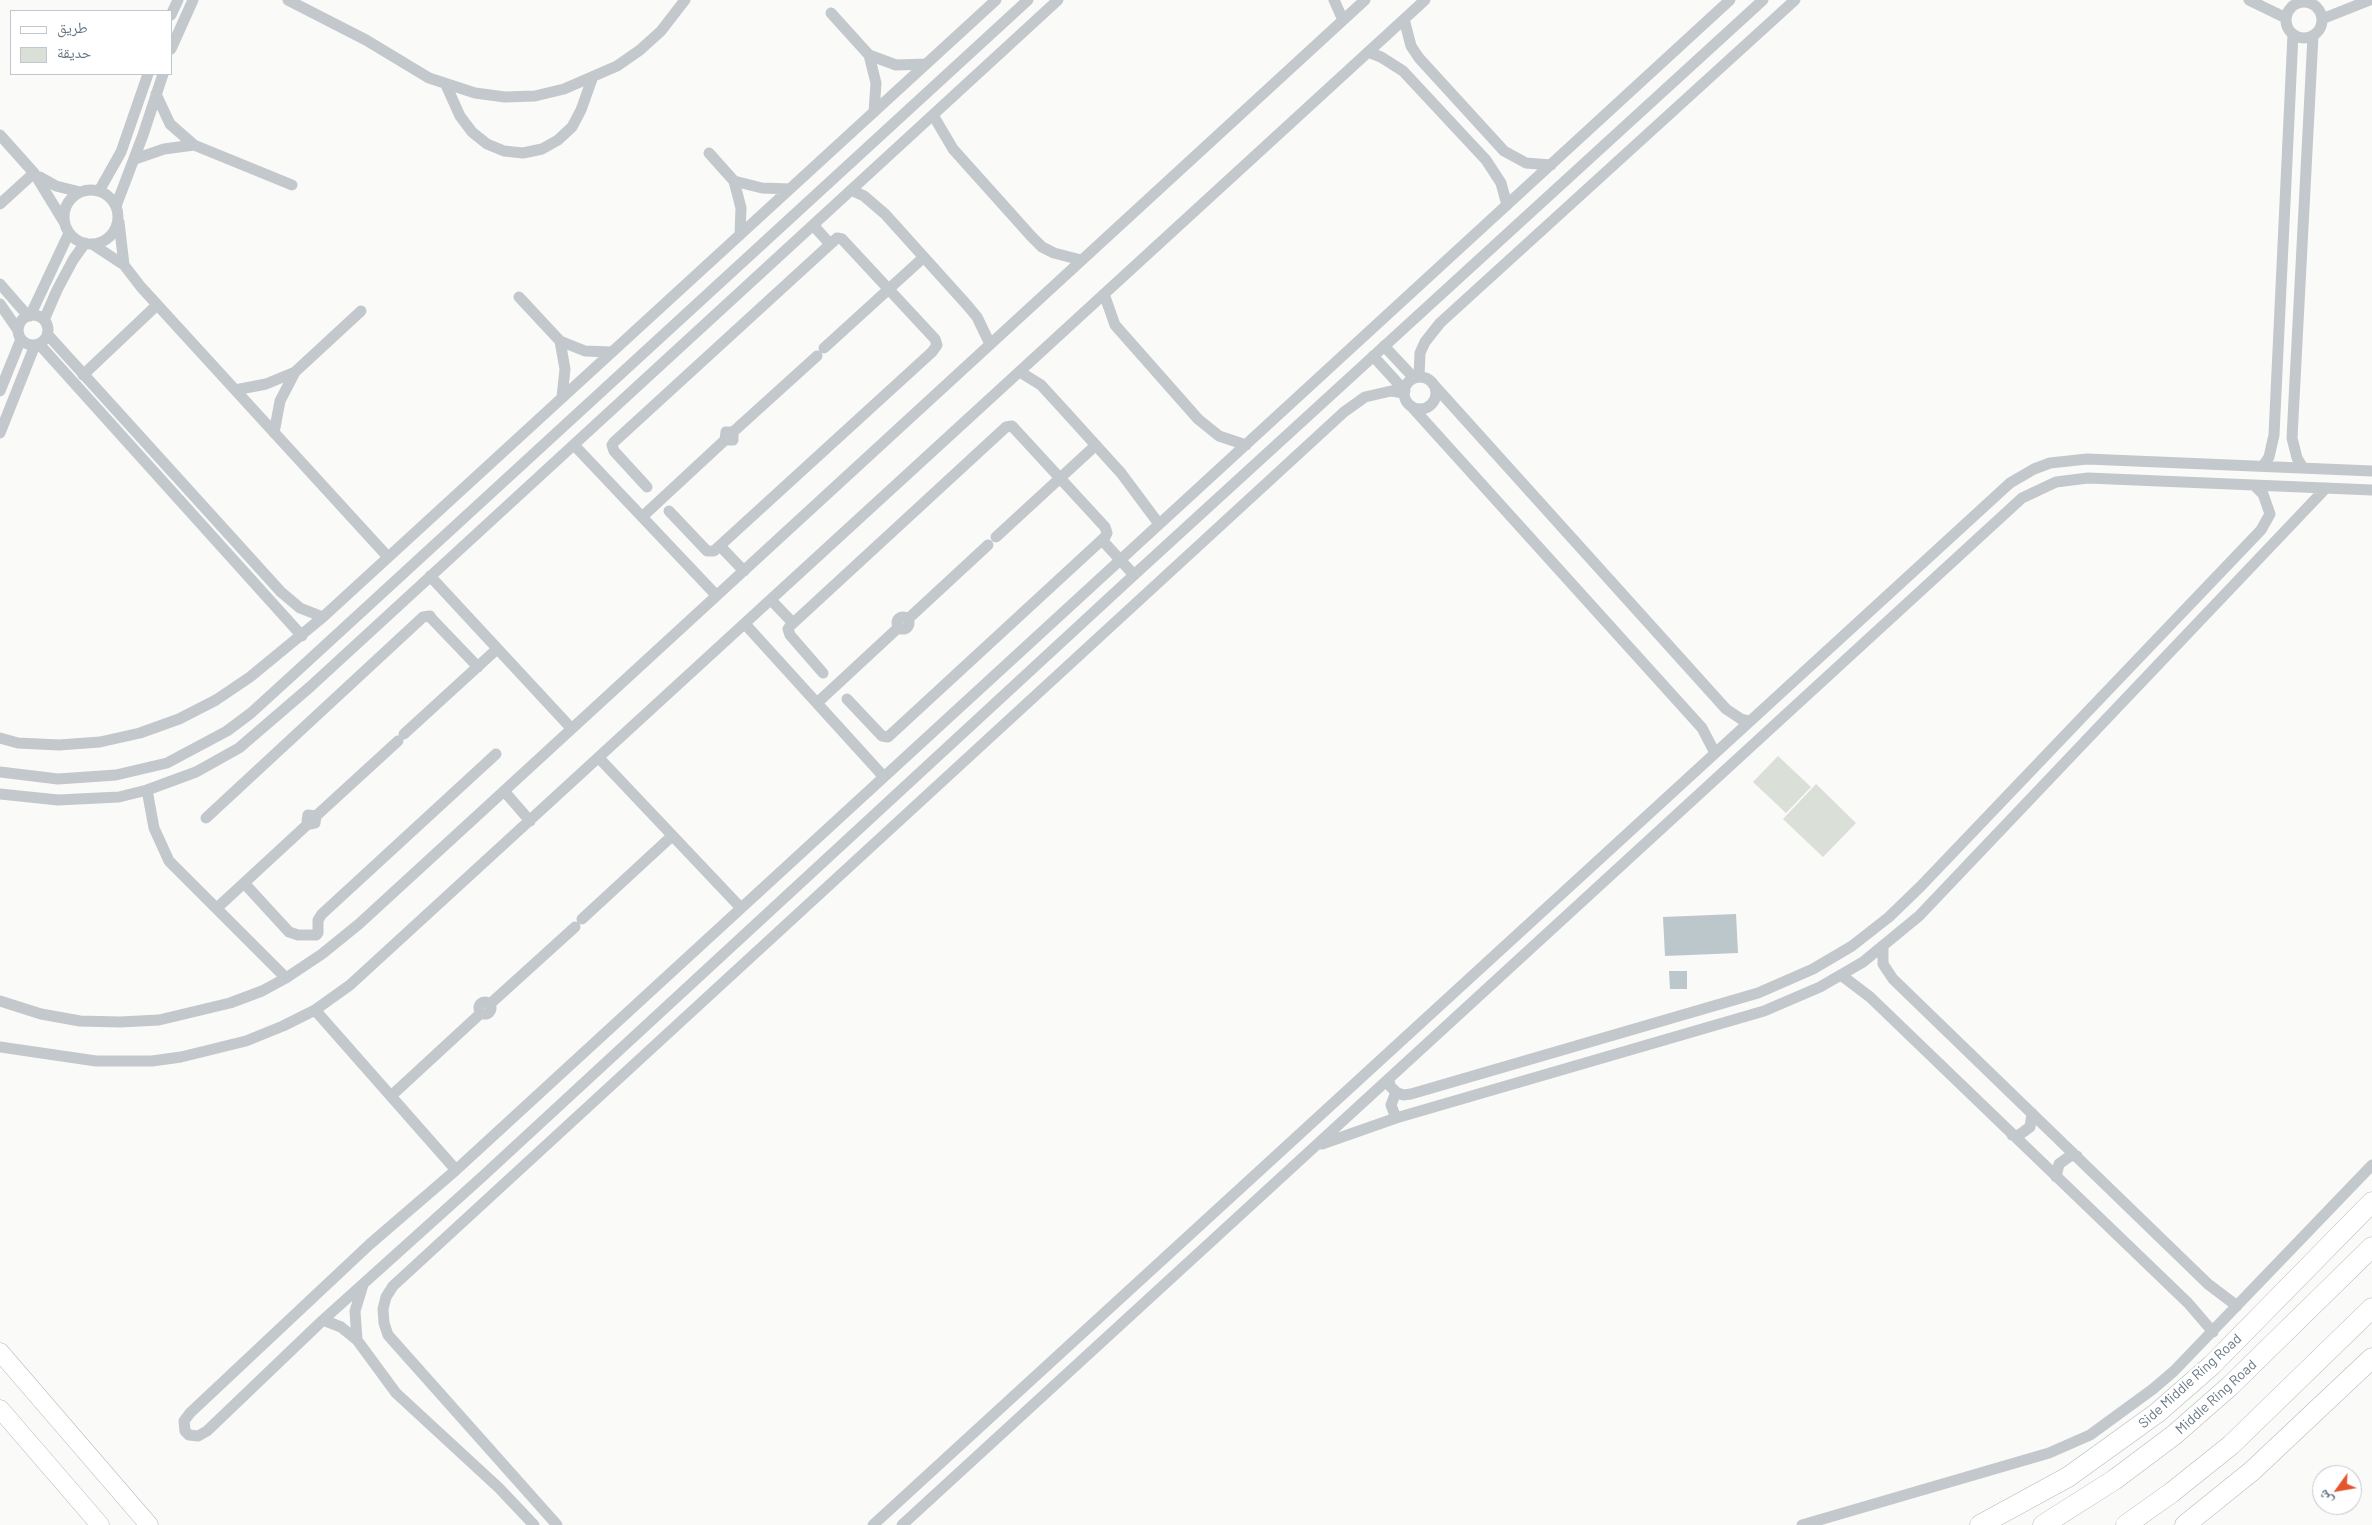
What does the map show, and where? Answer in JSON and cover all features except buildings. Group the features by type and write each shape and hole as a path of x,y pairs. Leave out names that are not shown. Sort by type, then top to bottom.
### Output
{"highway":[{"name":"Side Middle Ring Road","path":"1980,1525 2068,1477 2157,1413 2212,1366 2372,1202"},
{"name":"Middle Ring Road","path":"2043,1525 2114,1480 2174,1435 2230,1386 2372,1247"},
{"path":"2126,1525 2231,1445 2372,1308"},
{"path":"2185,1525 2260,1464 2372,1358"}],"main road":[{"path":"0,1352 148,1525"},
{"path":"0,1410 100,1525"}],"street":[{"path":"172,13 178,0"},
{"path":"172,47 193,0"},
{"path":"288,0 328,19 424,76 475,94 512,97 535,96 564,90 592,79 617,66 640,50 661,31 685,0"},
{"path":"0,738 18,743 59,745 100,742 140,733 180,719 216,700 250,677 302,636 996,0"},
{"path":"0,772 29,778 87,779 116,775 167,763 208,743 251,713 1028,0"},
{"path":"0,794 27,798 81,800 119,796 147,790 196,772 239,748 310,687 1058,0"},
{"path":"1334,0 1343,20"},
{"path":"0,1001 41,1014 80,1021 120,1022 159,1020 230,1003 286,978 322,954 359,924 1365,0"},
{"path":"0,1046 96,1061 152,1061 181,1057 246,1041 283,1026 315,1010 350,985 1425,0"},
{"path":"1729,0 416,1207 370,1244 186,1417 184,1421 185,1431 193,1436 203,1434 323,1320 483,1176 1134,575 1763,0"},
{"path":"1417,378 1420,353 1425,342 1440,323 1795,0"},
{"path":"2249,0 2287,15"},
{"path":"2288,0 2288,27 2293,34 2303,38 2313,36 2318,31 2321,10"},
{"path":"2287,15 2292,7 2303,2 2310,3 2321,10 2370,0"},
{"path":"831,13 869,55 896,65 926,64"},
{"path":"1404,19 1409,39 1419,58 1504,151 1526,163 1551,165"},
{"path":"2262,466 2269,457 2274,435 2293,34"},
{"path":"2303,468 2292,438 2313,36"},
{"path":"1368,52 1381,57 1403,71 1474,147 1496,173 1507,205"},
{"path":"869,55 876,83 874,112"},
{"path":"98,190 121,152 148,75"},
{"path":"44,320 65,275 89,243 100,242 114,232 117,211 163,75"},
{"path":"446,85 460,116 472,132 486,144 504,151 523,153 542,149 558,140 572,127 581,110 592,79"},
{"path":"156,94 170,124 194,145 292,185"},
{"path":"933,115 953,149 1042,247 1054,253 1081,260"},
{"path":"0,135 34,173 67,228 124,265 157,305 388,557"},
{"path":"134,159 164,149 194,145"},
{"path":"709,153 734,181 741,208 740,235"},
{"path":"34,173 56,186 80,192 98,190 106,194 117,211 124,265"},
{"path":"0,204 34,173"},
{"path":"734,181 762,188 790,189"},
{"path":"851,190 875,205 968,305 977,317 990,344"},
{"path":"29,316 67,228 64,216 68,202 80,192"},
{"path":"813,225 830,244"},
{"path":"647,487 614,451 612,445 614,442 837,238 842,239 935,339 937,345 935,349 712,552 706,551 669,511"},
{"path":"642,517 924,257"},
{"path":"0,284 29,316"},
{"path":"1104,294 1108,310 1120,332 1198,419 1219,436 1246,445"},
{"path":"519,297 560,341 585,351 612,352"},
{"path":"0,304 25,343 37,345 302,636"},
{"path":"83,375 157,305"},
{"path":"235,390 266,384 294,372 361,311"},
{"path":"0,391 20,335 21,322 29,316 35,315 44,320 47,325 48,335 83,375 290,601 311,614 323,616"},
{"path":"0,433 37,345 48,335"},
{"path":"560,341 564,369 562,397"},
{"path":"1384,346 1417,378"},
{"path":"1373,356 1404,392 1408,403 1702,728 1716,753"},
{"path":"274,433 280,401 294,372"},
{"path":"1020,372 1041,385 1096,445 1144,502 1159,524"},
{"path":"1404,392 1406,386 1417,378 1425,378 1433,384 1726,709 1750,721"},
{"path":"1412,407 1422,409 1432,404 1436,394 1433,384"},
{"path":"557,1525 388,1335 384,1323 383,1310 386,1297 393,1286 1354,403 1372,394 1391,391 1404,392"},
{"path":"823,673 788,633 788,629 1008,425 1012,426 1105,527 1107,533 1102,540 888,737 882,736 847,699"},
{"path":"574,445 716,596"},
{"path":"817,703 899,628 897,621 899,618 908,619 1096,445"},
{"path":"873,1525 2002,490 2034,469 2068,460 2372,471"},
{"path":"902,1525 2014,505 2044,486 2072,479 2372,490"},
{"path":"1388,1079 1390,1086 1396,1092 1403,1095 1411,1094 1758,993 1813,969 1852,946 1889,917 1921,886 2261,530 2270,514 2263,494 2255,486"},
{"path":"1310,1151 1339,1136 1396,1118 1764,1011 1799,997 1841,975 1883,947 1919,916 2326,488"},
{"path":"2002,490 2014,505"},
{"path":"1102,540 1134,575"},
{"path":"720,546 744,571"},
{"path":"430,576 571,728"},
{"path":"771,600 793,623"},
{"path":"206,818 423,617 430,616 478,667"},
{"path":"744,624 884,777"},
{"path":"218,908 497,649"},
{"path":"296,672 310,687"},
{"path":"244,883 289,932 298,935 316,935 320,916 496,754"},
{"path":"599,758 741,908"},
{"path":"147,790 154,828 163,851 177,870 218,908 286,978"},
{"path":"504,791 530,821"},
{"path":"391,1096 481,1013 481,1004 487,1002 490,1004 672,836"},
{"path":"806,848 821,864"},
{"path":"1586,871 1599,886"},
{"path":"1883,947 1883,964 1887,972 2213,1288 2237,1306"},
{"path":"1841,975 1870,997 2188,1303 2213,1332"},
{"path":"315,1010 456,1170"},
{"path":"1396,1092 1391,1105 1396,1118"},
{"path":"2012,1135 2026,1132 2033,1120 2032,1113"},
{"path":"2056,1177 2059,1164 2070,1156 2077,1156"},
{"path":"468,1159 483,1176"},
{"path":"1802,1525 2049,1454 2077,1443 2153,1389 2213,1332 2372,1165"},
{"path":"1156,1266 1169,1280"},
{"path":"357,1340 356,1311 364,1283"},
{"path":"323,1320 341,1327 357,1340 396,1393 493,1482 534,1525"}],"green space":[{"path":"1778,756 1811,787 1786,813 1753,782"},
{"path":"1816,784 1856,823 1823,857 1783,819"}],"shaded area":[{"path":"1736,914 1738,953 1665,956 1663,917"},
{"path":"1669,971 1687,971 1687,989 1670,989"}]}
